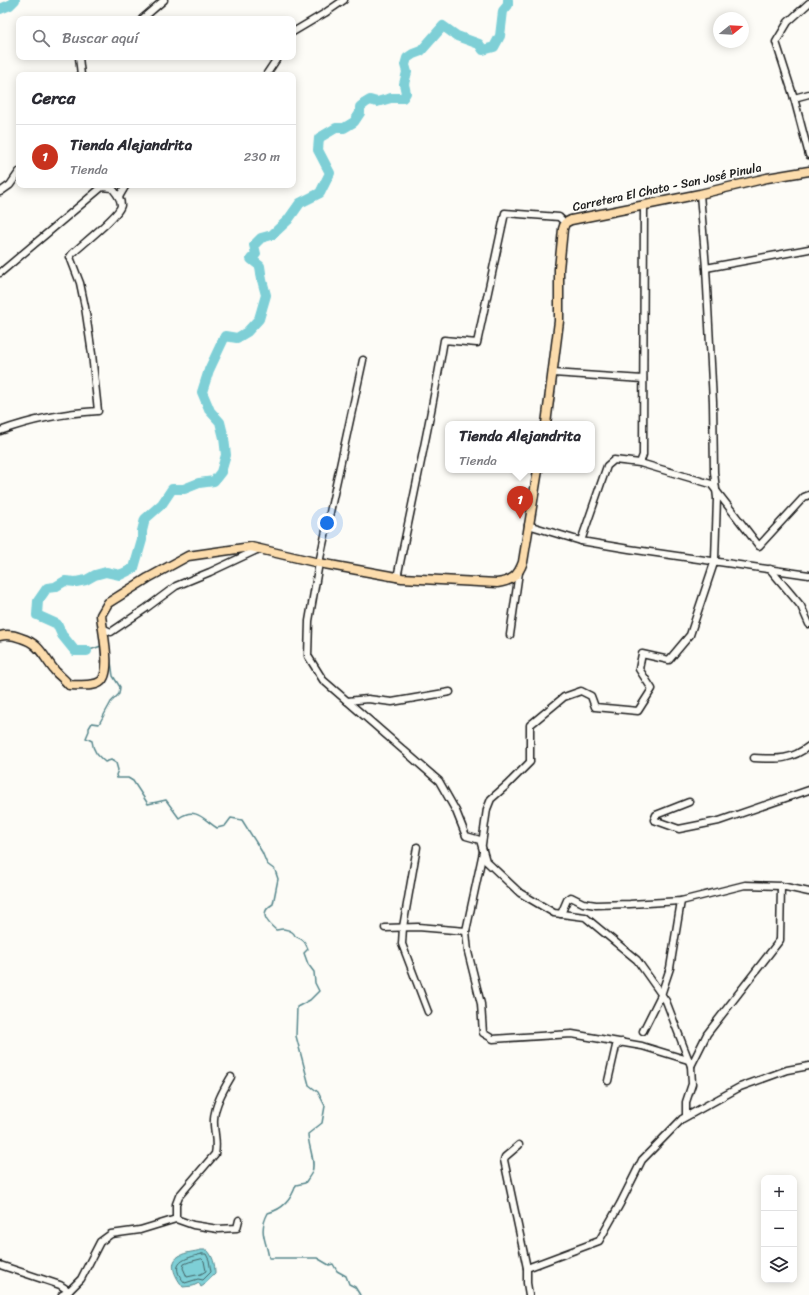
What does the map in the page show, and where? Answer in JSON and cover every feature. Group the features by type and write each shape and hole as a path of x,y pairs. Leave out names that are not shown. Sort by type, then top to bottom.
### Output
{"main road":[{"name":"Carretera El Chato - San José Pinula","path":"546,421 559,321 559,270 565,222 700,194 767,178 809,171"},
{"path":"0,636 16,636 30,641 38,648 56,672 69,684 93,685 101,682 106,675 108,664 101,615 108,603 148,578 188,556 251,547 319,564 397,578 497,583 511,579 520,572 523,562 537,473"}],"street":[{"path":"145,16 164,0"},
{"path":"296,30 344,0"},
{"path":"809,3 788,22 776,42 794,98 809,155"},
{"path":"79,60 81,72"},
{"path":"268,72 276,60"},
{"path":"794,98 809,94"},
{"path":"0,192 10,185 16,176"},
{"path":"0,273 101,188"},
{"path":"0,431 45,417 72,412 98,411 85,307 80,283 70,257 115,216 120,208 121,204 119,197 112,188"},
{"path":"119,197 124,188"},
{"path":"689,1063 642,1046 572,1034 493,1039 483,1033 481,1004 468,952 466,931 483,849 486,809 491,799 530,762 530,725 564,697 581,691 591,696 595,707 638,711 652,689 639,669 642,654 669,660 690,635 715,560 717,498 714,472 713,402 706,268 700,194"},
{"path":"640,463 642,455 644,206"},
{"path":"397,578 421,455 434,399 444,340 477,342 505,213 560,217 565,222"},
{"path":"706,268 809,249"},
{"path":"362,360 319,564 309,621 308,656 323,680 439,781 456,811 466,836 480,840 486,861 520,893 554,913 585,917 637,960 666,1001 689,1063 692,1084 686,1102 686,1116"},
{"path":"552,373 643,379"},
{"path":"581,541 607,466 614,460 640,463 711,484 759,546 804,497 809,495"},
{"path":"528,525 581,541 809,575"},
{"path":"103,632 110,632 176,586 259,549"},
{"path":"770,569 801,606 809,624"},
{"path":"510,635 520,572"},
{"path":"348,701 368,699 392,702 450,692"},
{"path":"754,758 782,760 804,751 809,746"},
{"path":"689,802 656,815 654,820 680,829 719,820 809,790"},
{"path":"417,848 403,927 402,944 428,1012"},
{"path":"561,914 567,900 571,897 583,903 596,905 681,902 745,885 781,886 809,892"},
{"path":"689,1063 707,1034 780,940 781,886"},
{"path":"643,1031 661,995 670,968 681,902"},
{"path":"385,928 418,927 466,931"},
{"path":"608,1081 616,1046 622,1042"},
{"path":"527,1268 599,1241 642,1160 686,1116 740,1087 787,1070 809,1066"},
{"path":"176,1219 176,1204 179,1196 215,1154 217,1145 214,1118 218,1102 231,1077"},
{"path":"519,1145 505,1157 504,1160 527,1268 529,1295"},
{"path":"62,1295 69,1292 81,1279 100,1242 111,1234 140,1230 176,1219 193,1225 218,1229 236,1228 239,1220"},
{"path":"0,1265 60,1285 69,1292"}],"water":[{"path":"207,1250 211,1255 215,1273 201,1287 199,1283 193,1286 183,1287 174,1272 173,1267 175,1259 184,1254"}],"waterway":[{"path":"0,9 10,5 15,0"},
{"path":"87,651 75,651 62,635 57,624 37,615 38,601 47,588 55,587 65,581 76,582 86,580 95,575 106,572 120,575 134,568 142,540 142,531 145,519 162,504 172,489 184,489 199,483 214,481 221,472 226,455 224,438 220,422 210,411 202,392 209,370 225,336 237,338 247,332 259,319 266,295 260,266 251,259 256,254 254,245 261,238 272,235 288,220 300,203 320,193 330,173 318,150 319,138 336,128 344,128 354,122 360,113 360,107 370,100 377,102 391,98 403,98 406,93 404,84 407,72 405,65 407,58 421,51 443,26 457,36 479,44 483,50 494,47 500,36 503,11 508,5 508,0"},
{"path":"87,651 101,646"},
{"path":"109,648 113,676 120,687 119,694 111,702 99,724 92,723 86,738 92,741 93,748 96,753 105,762 111,760 116,763 118,770 116,775 117,778 128,778 133,781 148,804 166,800 179,818 190,813 195,814 204,818 217,828 225,826 231,818 242,820 262,852 267,864 275,870 278,879 273,904 268,907 265,914 267,921 276,930 286,929 292,932 304,942 308,949 304,953 308,964 314,972 315,983 319,991 310,1000 297,1007 296,1036 309,1085 318,1092 325,1106 322,1123 308,1134 313,1163 312,1172 305,1183 296,1185 292,1195 286,1203 278,1209 268,1213 263,1231 269,1258 317,1258 329,1265 333,1264 337,1271 346,1276 349,1284 355,1287 360,1295"}],"place":[{"name":"Tienda Alejandrita","path":"520,519"}]}
